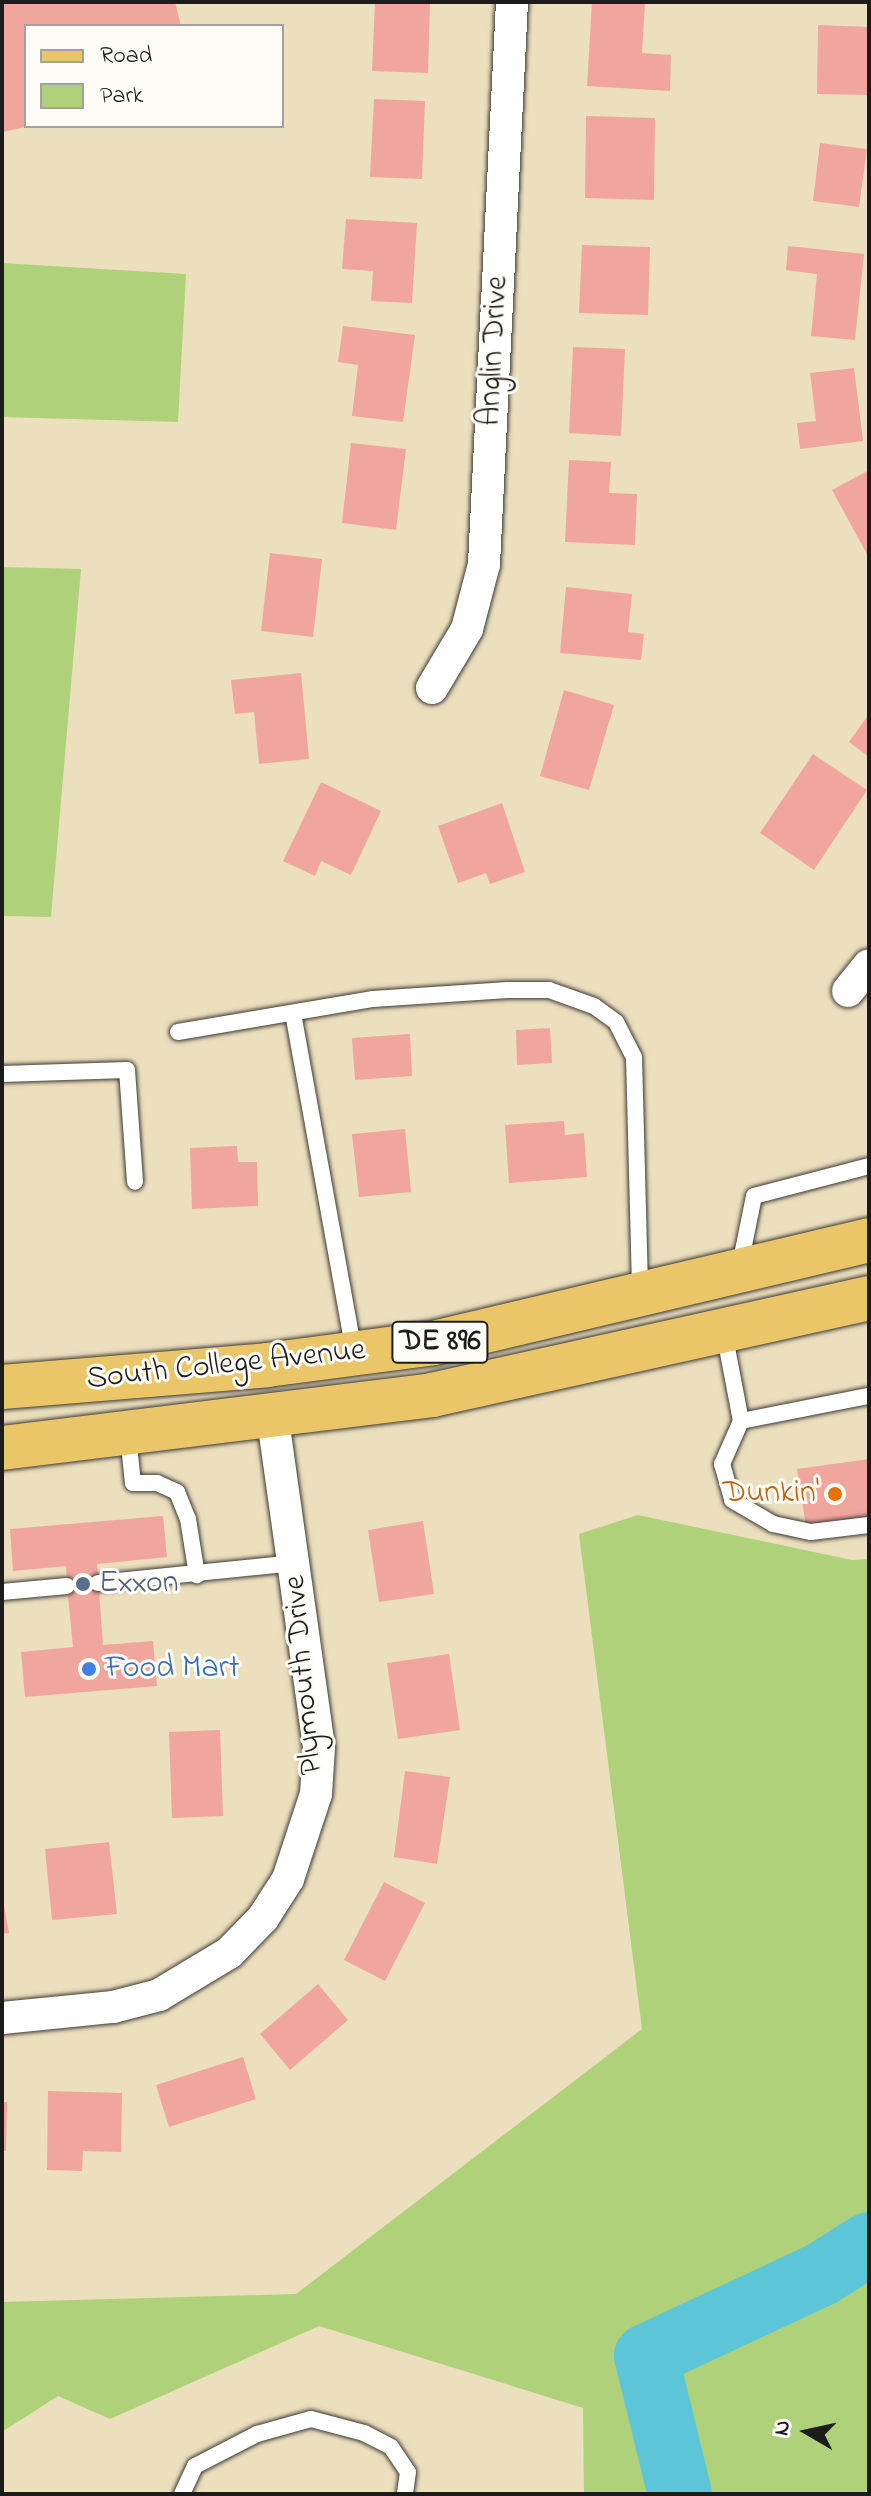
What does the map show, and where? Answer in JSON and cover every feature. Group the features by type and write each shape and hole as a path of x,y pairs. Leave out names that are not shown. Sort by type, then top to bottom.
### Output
{"main road":[{"name":"South College Avenue","path":"2,1387 434,1343 869,1240"},
{"name":"South College Avenue","path":"2,1448 273,1419 432,1395 869,1298"}],"street":[{"name":"Anglin Drive","path":"432,688 467,629 484,564 512,2"},
{"path":"848,991 869,965"},
{"name":"Plymouth Drive","path":"2,2018 113,2007 159,1995 229,1953 263,1918 288,1879 316,1794 319,1747 273,1419"}],"lane":[{"path":"178,1032 373,999 549,990 594,1006 616,1022 630,1041 636,1073 640,1294"},
{"path":"293,1013 355,1353"},
{"path":"2,1074 127,1070 135,1182"},
{"path":"739,1271 754,1196 869,1166"},
{"path":"724,1331 741,1421 722,1464 732,1500 773,1524 811,1532 869,1525"},
{"path":"741,1421 869,1396"},
{"path":"128,1435 133,1483 157,1483 177,1492 188,1519 197,1575"},
{"path":"98,1583 295,1563"},
{"path":"2,1592 67,1586"},
{"path":"182,2494 195,2466 257,2434 311,2419 364,2433 391,2447 408,2472 405,2494"}],"green space":[{"path":"2,263 186,274 178,422 2,417"},
{"path":"2,567 81,569 51,917 2,916"},
{"path":"638,1515 852,1560 869,1559 869,2485 865,2494 584,2494 583,2408 319,2326 110,2419 58,2396 2,2432 2,2302 296,2294 642,2029 579,1534"}],"building":[{"path":"2,2 175,2 180,24 24,24 24,127 2,132"},
{"path":"375,2 430,2 428,73 372,71"},
{"path":"592,2 645,4 642,53 671,55 670,91 587,86"},
{"path":"818,25 869,27 868,95 817,94"},
{"path":"374,99 425,101 422,179 370,177"},
{"path":"586,116 655,118 654,200 585,198"},
{"path":"820,143 867,149 859,207 813,201"},
{"path":"346,219 417,223 412,303 371,301 373,271 342,269"},
{"path":"582,245 650,247 648,315 579,313"},
{"path":"788,246 864,254 855,340 811,336 817,274 786,270"},
{"path":"343,326 415,335 403,422 352,416 358,365 338,362"},
{"path":"573,347 625,349 621,436 569,433"},
{"path":"854,368 863,441 800,449 797,423 816,421 810,373"},
{"path":"351,443 406,449 396,530 342,523"},
{"path":"569,460 611,462 609,493 637,494 635,545 565,542"},
{"path":"869,470 869,558 832,490"},
{"path":"270,553 322,559 313,637 261,631"},
{"path":"566,587 632,594 628,632 644,634 641,660 560,653"},
{"path":"301,673 309,759 259,764 254,712 235,714 231,680"},
{"path":"564,690 614,705 589,790 540,776"},
{"path":"869,714 869,757 849,742"},
{"path":"813,754 867,790 814,870 760,833"},
{"path":"321,782 381,811 351,875 321,861 315,876 283,861"},
{"path":"502,803 525,872 490,884 486,873 458,883 438,826"},
{"path":"550,1028 552,1063 517,1065 516,1030"},
{"path":"410,1034 412,1076 355,1080 352,1038"},
{"path":"564,1121 565,1135 584,1133 587,1177 509,1183 505,1125"},
{"path":"405,1129 411,1192 359,1197 352,1134"},
{"path":"237,1146 238,1162 257,1162 258,1206 192,1209 190,1148"},
{"name":"Dunkin'","path":"869,1459 869,1518 806,1527 797,1469"},
{"name":"Exxon","path":"163,1516 167,1557 97,1564 103,1645 153,1641 157,1686 25,1697 21,1652 73,1647 66,1566 13,1571 10,1529"},
{"path":"423,1521 434,1594 379,1602 368,1530"},
{"path":"449,1654 460,1730 398,1739 387,1663"},
{"path":"220,1730 223,1816 172,1818 169,1732"},
{"path":"405,1771 450,1777 437,1864 394,1857"},
{"path":"109,1842 117,1914 52,1920 45,1849"},
{"path":"384,1882 425,1903 385,1981 344,1960"},
{"path":"2,1894 9,1933 2,1934"},
{"path":"318,1984 348,2020 290,2070 260,2034"},
{"path":"243,2057 256,2099 169,2127 156,2085"},
{"path":"48,2091 122,2093 121,2152 83,2151 82,2171 47,2170"},
{"path":"2,2102 7,2102 6,2151 2,2151"}],"waterway":[{"path":"680,2494 646,2356 820,2275 869,2244"}],"place":[{"name":"Dunkin'","path":"835,1494"},
{"name":"Exxon","path":"83,1584"},
{"name":"Food Mart","path":"89,1669"}]}
